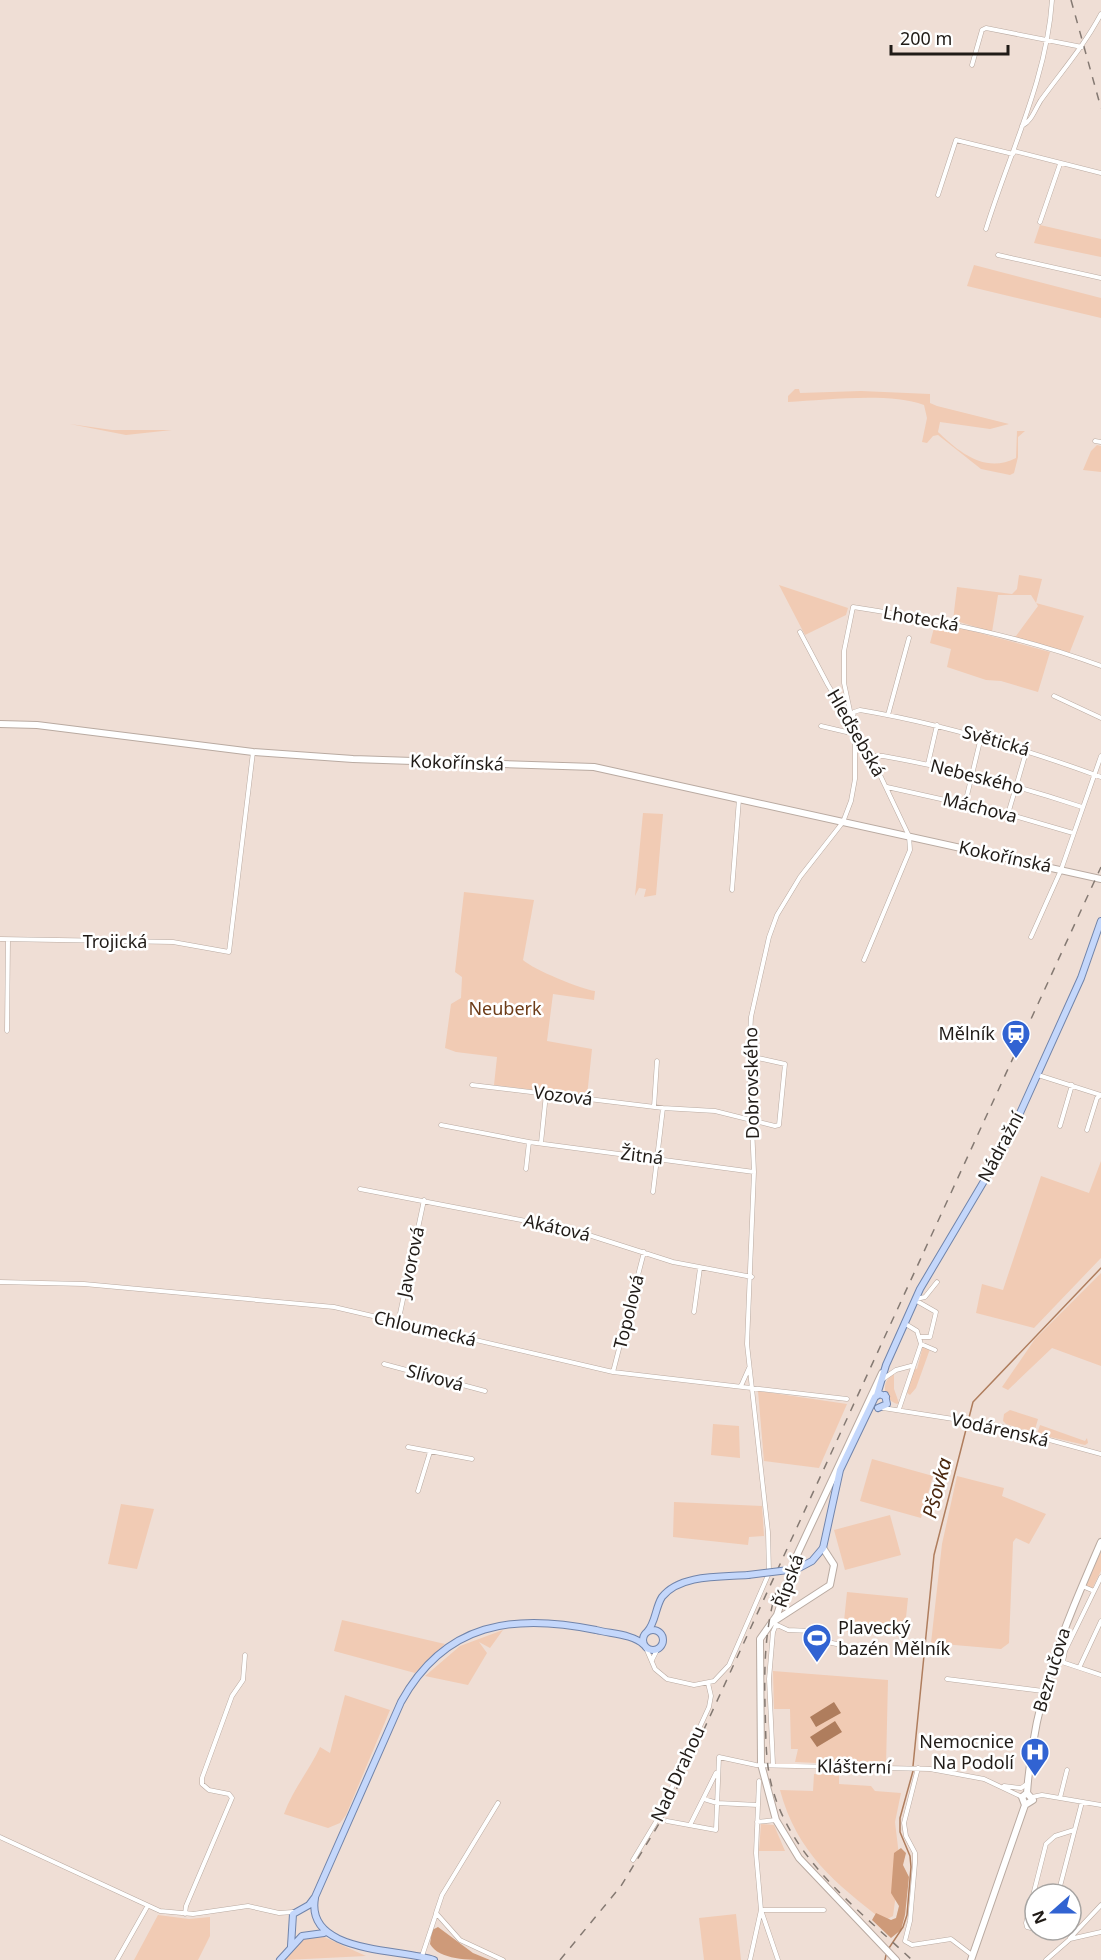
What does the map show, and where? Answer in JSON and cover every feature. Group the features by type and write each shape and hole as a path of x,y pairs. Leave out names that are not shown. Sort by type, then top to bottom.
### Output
{"main road":[{"name":"Nádražní","path":"875,1399 886,1365 915,1300 1006,1144 1081,978 1101,921"},
{"name":"Nádražní","path":"882,1379 886,1398"},
{"path":"886,1398 887,1404 880,1408 875,1399 886,1398"},
{"name":"Řípská","path":"823,1548 843,1462 875,1399"},
{"name":"Řípská","path":"862,1424 880,1408"},
{"path":"645,1646 646,1633 661,1599 676,1586 694,1580 797,1569 812,1562 823,1548"},
{"path":"280,1960 291,1946 316,1928 315,1897 401,1702 418,1676 438,1657 474,1634 499,1625 524,1621 560,1623 630,1638 645,1646 658,1648 663,1640 654,1618"},
{"path":"630,1638 658,1632"},
{"path":"291,1946 292,1925 299,1909 315,1897"},
{"path":"299,1909 316,1917 328,1934"},
{"path":"292,1925 298,1933 328,1934 356,1946 422,1956 434,1960"}],"street":[{"path":"986,229 1013,153 1047,39 1053,0"},
{"path":"1021,127 1027,123 1040,100 1082,47 1101,14"},
{"path":"972,65 983,29 1082,47"},
{"path":"938,195 956,140 1101,173"},
{"path":"1040,222 1060,164"},
{"path":"998,255 1101,278"},
{"path":"1095,441 1101,442"},
{"name":"Lhotecká","path":"852,722 844,684 844,651 853,607 941,620 1072,655 1101,666"},
{"name":"Hleďsebská","path":"800,632 828,685 871,756 909,836"},
{"path":"888,715 909,638"},
{"path":"1054,696 1101,718"},
{"name":"Světická","path":"852,722 853,714 858,710 937,725 1027,749 1101,777"},
{"name":"Dobrovského","path":"708,1683 718,1678 729,1665 770,1567 747,1344 752,1277 754,1172 749,1056 751,1017 769,937 777,915 800,877 843,822 851,801 855,779 855,734 852,722"},
{"name":"Kokořínská","path":"0,724 37,725 253,752 470,764 594,766 1101,879"},
{"path":"928,764 937,725"},
{"path":"820,726 855,734"},
{"path":"965,804 981,737"},
{"path":"1008,814 1027,749"},
{"name":"Trojická","path":"0,939 173,942 229,952 253,752"},
{"name":"Nebeského","path":"871,756 928,764 972,774 1016,785 1082,807"},
{"path":"1031,937 1061,870 1101,756"},
{"name":"Máchova","path":"887,787 1008,814 1073,833"},
{"path":"732,890 740,799"},
{"path":"864,960 910,850 909,836"},
{"path":"8,940 8,1031"},
{"name":"Vozová","path":"472,1085 663,1108 715,1111 775,1126 779,1125 785,1069 782,1062 749,1056"},
{"path":"654,1107 657,1061"},
{"path":"1037,1074 1101,1095"},
{"path":"1060,1126 1072,1085"},
{"path":"541,1143 546,1094"},
{"path":"1087,1130 1096,1098 1101,1095"},
{"path":"653,1192 663,1108"},
{"name":"Žitná","path":"441,1125 529,1142 657,1157 754,1172"},
{"path":"526,1169 529,1142"},
{"name":"Akátová","path":"360,1189 573,1230 700,1268 752,1277"},
{"name":"Javorová","path":"398,1323 424,1200"},
{"name":"Topolová","path":"613,1372 644,1252"},
{"path":"694,1312 700,1268"},
{"name":"Chloumecká","path":"0,1282 84,1284 334,1307 613,1372 847,1399"},
{"path":"915,1300 925,1297 938,1282"},
{"path":"915,1300 936,1312 930,1336 920,1336"},
{"path":"899,1409 921,1344 917,1330 904,1323"},
{"path":"921,1344 935,1350"},
{"name":"Slívová","path":"384,1365 485,1391"},
{"name":"Nádražní","path":"866,1406 886,1365"},
{"path":"882,1379 896,1370 912,1366"},
{"name":"Dobrovského","path":"741,1386 749,1368"},
{"name":"Vodárenská","path":"886,1398 899,1409"},
{"name":"Řípská","path":"866,1406 796,1557 774,1624 764,1631 759,1646 761,1764 776,1820 809,1869 895,1958"},
{"name":"Vodárenská","path":"880,1408 899,1409 972,1422 1101,1454"},
{"path":"408,1447 472,1460"},
{"path":"418,1491 430,1452"},
{"path":"830,1483 843,1462"},
{"name":"Bezručova","path":"1025,1804 1043,1691 1052,1659 1101,1542"},
{"path":"773,1764 769,1660 774,1624 830,1585 834,1575 834,1565 823,1548"},
{"name":"Bezručova","path":"1063,1662 1065,1651 1101,1577"},
{"path":"1082,1586 1094,1592"},
{"path":"1080,1666 1101,1621"},
{"path":"774,1624 788,1630 811,1631 823,1641 850,1647"},
{"path":"645,1646 657,1672 667,1679 694,1685 708,1683"},
{"path":"652,1661 658,1648"},
{"path":"185,1914 186,1906 232,1798 229,1794 209,1790 202,1784 233,1694 243,1680 245,1655"},
{"path":"1052,1659 1080,1666 1101,1675"},
{"path":"947,1679 1043,1691"},
{"name":"Nad Drahou","path":"633,1860 657,1820 709,1707 711,1696 708,1683"},
{"name":"Klášterní","path":"717,1773 719,1757 761,1764 878,1770 917,1768 974,1777 1027,1796"},
{"path":"917,1768 904,1822 906,1836 915,1858 910,1921 905,1941 912,1945 951,1939 972,1958 1021,1814 1025,1804 1031,1803 1027,1796 1042,1795 1101,1805"},
{"path":"1060,1798 1067,1770"},
{"path":"690,1825 717,1773"},
{"path":"667,1821 716,1830 717,1773"},
{"path":"750,1960 761,1910 757,1822 759,1781"},
{"path":"999,1785 1021,1788 1028,1783"},
{"path":"704,1799 717,1803 758,1805"},
{"path":"1061,1882 1082,1802"},
{"path":"422,1956 442,1895 498,1803"},
{"path":"757,1822 776,1820"},
{"path":"1036,1882 1046,1844 1055,1836 1074,1830"},
{"path":"0,1837 147,1907 167,1913 185,1914 248,1906 279,1913 299,1909"},
{"path":"1089,1933 1085,1923 1101,1905"},
{"path":"117,1960 147,1907"},
{"path":"761,1910 824,1910"},
{"path":"761,1910 778,1960"},
{"path":"279,1913 292,1925"},
{"path":"436,1913 460,1940 503,1960"},
{"path":"1083,1935 1101,1932"},
{"path":"1046,1960 1067,1942"}],"green space":[{"path":"1040,225 1101,239 1101,257 1034,243"},
{"path":"974,265 1101,298 1101,318 967,286"},
{"path":"795,389 799,389 800,393 861,391 930,394 930,403 937,406 1009,424 990,429 940,422 938,432 964,453 983,462 994,464 1016,458 1017,431 1025,431 1018,437 1018,457 1014,473 1010,475 981,469 938,435 933,436 927,443 922,442 927,418 924,405 910,401 876,398 788,402 788,396"},
{"path":"70,424 112,430 172,430 126,435"},
{"path":"1097,445 1101,446 1101,472 1083,470 1091,451"},
{"path":"1019,575 1042,579 1036,603 1031,595 998,595 992,632 953,620 957,587 1012,594 1017,589"},
{"path":"779,585 848,608 846,615 805,635"},
{"path":"1036,603 1084,616 1069,654 1013,637 1038,606"},
{"path":"904,616 935,621 1050,652 1038,692 1001,681 986,680 947,667 951,649 930,643 934,628 904,621"},
{"path":"643,813 663,814 656,895 644,897 646,889 639,888 635,896"},
{"name":"Neuberk","path":"464,892 534,900 523,960 537,969 579,987 595,991 594,1000 553,994 547,1041 592,1049 587,1096 494,1085 497,1057 456,1052 445,1048 451,1004 461,998 462,977 455,972"},
{"path":"1101,1161 1101,1258 1034,1328 976,1313 982,1284 1003,1290 1041,1176 1089,1193"},
{"path":"1101,1273 1101,1366 1052,1348 1008,1390 1002,1387 1035,1339"},
{"path":"923,1346 930,1349 916,1388 910,1395 907,1393"},
{"path":"894,1373 894,1389 899,1403 897,1404 888,1398 885,1390 887,1381"},
{"path":"758,1391 847,1404 819,1468 764,1461"},
{"path":"1010,1410 1038,1419 1034,1433 1006,1424 1003,1421 1004,1414"},
{"path":"713,1424 739,1426 740,1458 711,1455"},
{"path":"1040,1425 1085,1441 1087,1438 1088,1443 1085,1445 1037,1434"},
{"path":"872,1459 933,1476 921,1518 860,1501"},
{"path":"957,1476 1004,1488 1002,1496 1046,1514 1029,1544 1016,1538 1013,1542 1009,1643 1001,1649 931,1643 942,1544"},
{"path":"674,1502 762,1506 764,1536 749,1537 748,1545 673,1537"},
{"path":"121,1504 154,1509 137,1569 108,1564"},
{"path":"890,1515 901,1555 845,1570 834,1530"},
{"path":"1101,1551 1101,1571 1092,1589 1086,1586"},
{"path":"847,1592 908,1598 904,1637 843,1631"},
{"path":"342,1620 445,1644 415,1673 334,1651"},
{"path":"503,1630 490,1648 479,1642 487,1653 468,1685 425,1676 460,1646"},
{"path":"773,1671 888,1680 886,1766 795,1762 798,1749 791,1749 790,1709 774,1709"},
{"path":"345,1695 390,1710 346,1815 340,1823 328,1828 284,1814 320,1747 330,1753"},
{"path":"814,1774 839,1775 839,1784 871,1786 875,1791 901,1793 895,1822 900,1864 893,1916 884,1921 849,1893 820,1865 807,1849 787,1812 780,1790 813,1791"},
{"path":"761,1824 774,1825 785,1851 759,1851"},
{"path":"736,1914 741,1960 704,1960 699,1918"},
{"path":"158,1915 189,1919 210,1917 210,1936 198,1960 134,1960"},
{"path":"315,1935 366,1956 285,1960 300,1940"}],"shaded area":[{"path":"834,1702 841,1713 816,1727 810,1717"},
{"path":"835,1721 842,1732 817,1747 810,1737"},
{"path":"901,1848 906,1853 903,1865 909,1877 905,1915 901,1930 891,1938 872,1920 876,1913 891,1920 896,1918 899,1906 891,1893 894,1853"},
{"path":"438,1927 473,1953 490,1960 456,1958 440,1953 430,1944 432,1930"}],"waterway":[{"name":"Pšovka","path":"913,1766 934,1555 973,1402 1101,1268"},
{"name":"Pšovka","path":"889,1948 903,1927 907,1915 911,1867 910,1856 900,1832 900,1818 913,1771"},
{"name":"Pšovka","path":"885,1960 886,1955"}],"railway":[{"path":"1071,0 1101,108"},
{"path":"560,1960 621,1886 665,1814 1101,867"},
{"path":"777,1588 768,1632 765,1691 768,1764 771,1783 780,1810 809,1859 848,1901 912,1960"}],"place":[{"name":"Mělník","path":"1016,1060"},
{"name":"Plavecký bazén Mělník","path":"817,1664"},
{"name":"Nemocnice Na Podolí","path":"1035,1778"}]}
